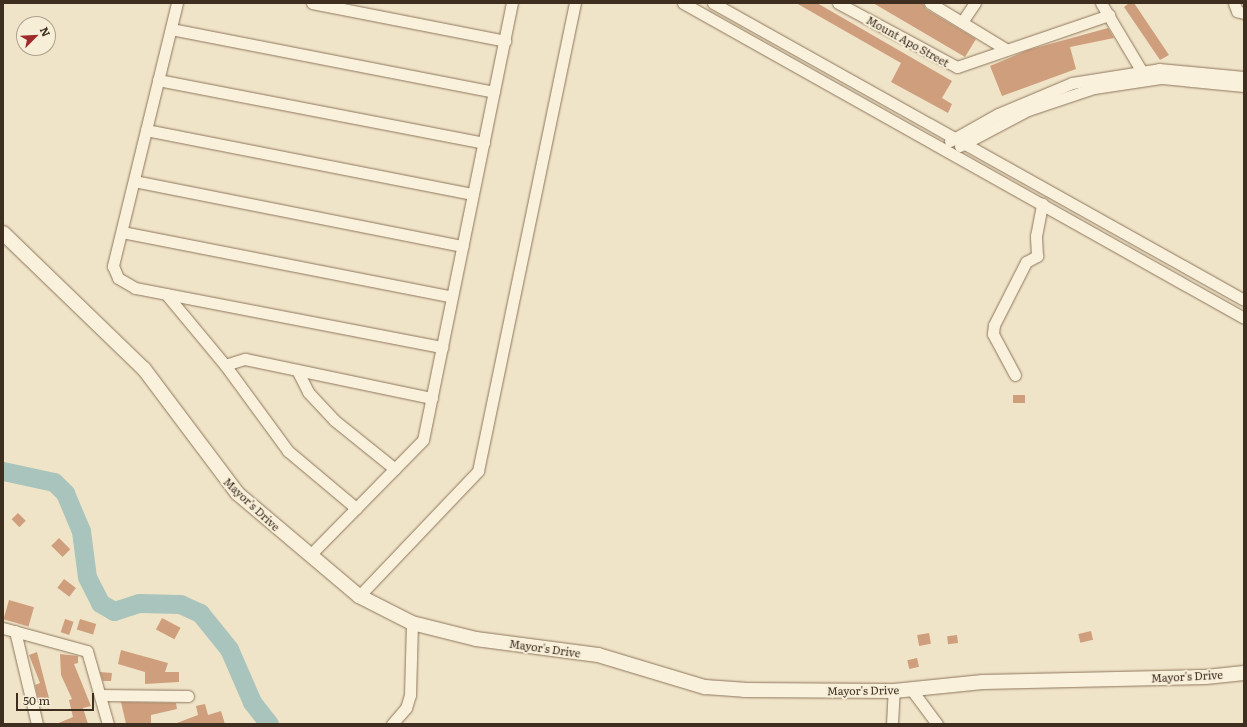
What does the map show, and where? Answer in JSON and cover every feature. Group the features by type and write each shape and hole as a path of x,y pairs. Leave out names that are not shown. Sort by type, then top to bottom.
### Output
{"street":[{"path":"177,3 113,266 118,278 135,288 442,347"},
{"path":"312,3 504,41"},
{"path":"310,555 423,440 512,3"},
{"path":"359,596 478,471 575,3"},
{"path":"682,3 1244,318"},
{"path":"713,3 1244,300"},
{"name":"Mount Apo Street","path":"838,3 957,67 1004,48"},
{"path":"930,3 1004,48 1108,15"},
{"path":"962,22 975,3"},
{"path":"1101,3 1144,75"},
{"path":"1234,3 1237,12 1244,13"},
{"path":"170,29 494,92"},
{"path":"949,152 958,139 1057,88 1183,70 1244,77"},
{"path":"1144,75 1244,86"},
{"path":"158,80 484,143"},
{"path":"146,130 473,194"},
{"path":"134,181 463,246"},
{"path":"1014,375 994,334 994,325 1026,262 1037,256 1036,236 1042,204"},
{"path":"122,232 452,297"},
{"name":"Mayor's Drive","path":"3,233 144,369 222,478 359,596 412,623 476,639 598,655 705,687 894,691 991,682 1206,677 1244,673"},
{"path":"166,294 225,365 288,451 356,508"},
{"path":"225,365 246,359 432,398"},
{"path":"297,370 308,392 334,420 395,469"},
{"path":"392,724 406,708 410,695 412,623"},
{"path":"3,628 88,651 108,724"},
{"path":"15,631 37,724"},
{"path":"911,689 936,724"},
{"path":"892,724 894,691"},
{"path":"100,695 188,696"}],"building":[{"path":"796,3 817,3 952,81 942,98 952,104 948,113 891,82 901,63"},
{"path":"873,3 923,3 926,9 976,39 965,57"},
{"path":"1129,3 1134,3 1169,55 1160,60 1124,7"},
{"path":"1108,28 1114,38 1070,47 1076,69 1002,96 990,66 1028,50"},
{"path":"1013,395 1025,395 1025,403 1013,403"},
{"path":"18,513 26,521 19,527 12,519"},
{"path":"59,538 70,549 63,557 51,546"},
{"path":"64,579 76,588 69,597 57,588"},
{"path":"9,600 34,607 28,626 3,619"},
{"path":"162,618 181,628 174,639 156,629"},
{"path":"65,619 74,622 69,635 61,632"},
{"path":"80,619 96,624 93,634 77,630"},
{"path":"1091,631 1093,640 1080,643 1078,634"},
{"path":"929,633 931,644 919,646 917,635"},
{"path":"957,635 958,643 948,644 947,636"},
{"path":"121,650 168,663 165,672 179,672 179,682 145,684 145,672 118,664"},
{"path":"37,652 50,702 40,705 35,685 40,683 29,655"},
{"path":"60,654 78,656 78,663 74,664 91,706 83,708 88,724 56,724 73,717 69,700 72,699 61,675"},
{"path":"917,658 919,667 909,669 907,660"},
{"path":"100,672 112,673 111,681 103,681"},
{"path":"121,702 176,703 177,709 151,715 151,724 126,724"},
{"path":"205,704 208,715 221,711 225,724 174,724 198,715 196,706"}],"waterway":[{"path":"3,471 54,482 65,493 81,531 87,577 100,603 114,611 139,603 180,604 200,613 229,649 252,702 269,724"}]}
